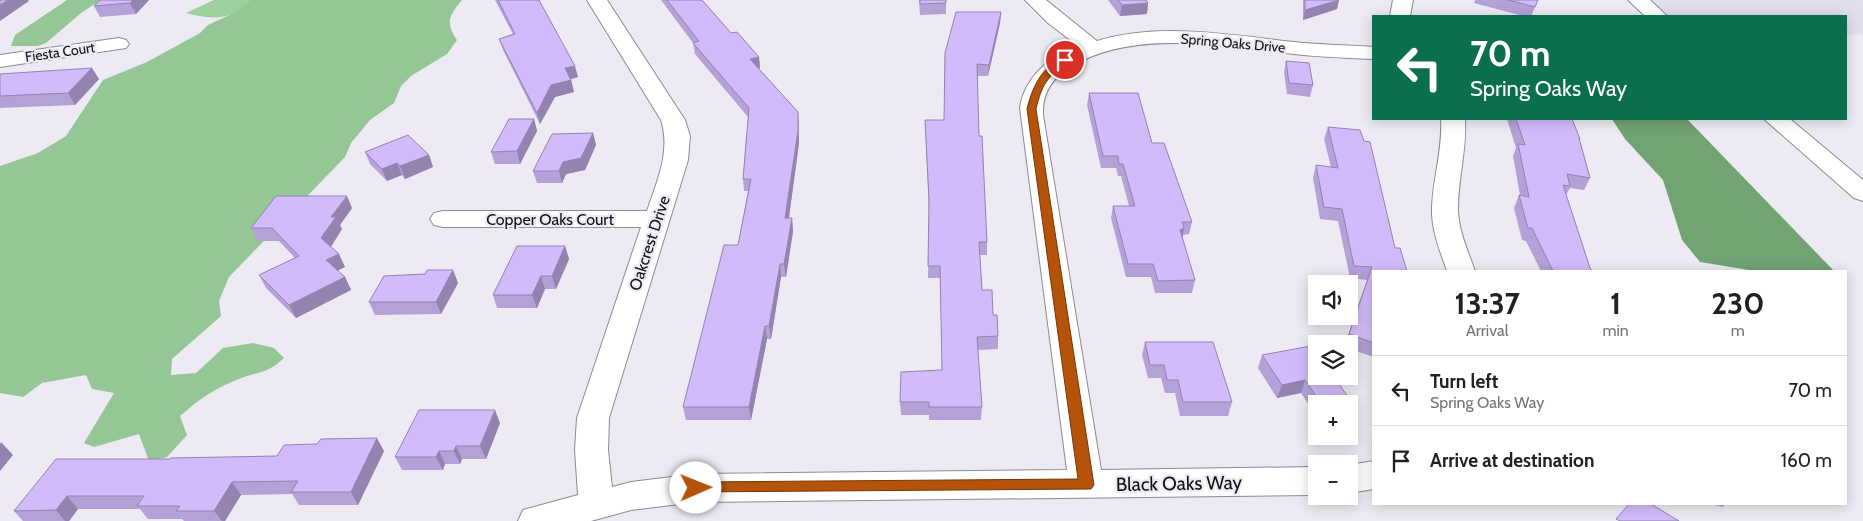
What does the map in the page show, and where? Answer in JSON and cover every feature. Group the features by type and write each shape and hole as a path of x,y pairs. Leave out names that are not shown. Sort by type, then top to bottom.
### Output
{"street":[{"name":"Oakcrest Drive","path":"597,0 676,128 678,141 677,154 593,418 590,436 591,460 597,505"},
{"path":"1035,0 1055,20 1094,48"},
{"path":"1400,15 1403,0"},
{"path":"1638,0 1656,15"},
{"name":"Spring Oaks Drive","path":"1086,485 1032,109 1037,86 1048,72 1065,60 1094,48 1146,38 1185,38 1326,52 1372,52"},
{"name":"Fiesta Court","path":"0,61 120,44"},
{"path":"1453,120 1453,146 1445,207 1449,238 1461,270"},
{"path":"1777,120 1863,194"},
{"name":"Copper Oaks Court","path":"443,219 656,219"},
{"path":"1358,478 1372,475"},
{"name":"Black Oaks Way","path":"536,521 631,496 696,488 1308,481"}],"shaded area":[{"path":"67,0 108,0 93,5 81,13 46,43 38,46 11,46 15,35"},
{"path":"214,0 260,0 224,16 208,17 186,13"},
{"path":"251,0 462,0 450,19 453,34 457,40 447,54 411,76 401,86 394,103 370,120 351,143 345,157 229,277 219,301 221,316 172,359 171,375 196,373 223,348 253,343 274,348 284,358 268,370 239,379 208,394 187,410 180,416 187,435 167,457 149,461 139,434 94,447 84,443 114,393 92,389 86,375 42,383 23,397 0,393 0,166 38,153 66,136 103,80 147,62 200,33 208,25 238,11"},
{"path":"1638,0 1863,0 1863,36 1859,34 1847,36 1847,15 1656,15"},
{"path":"1613,120 1688,120 1833,270 1749,270 1700,262 1682,240 1663,180 1625,139"}],"building":[{"path":"0,0 8,0 0,5"},
{"path":"100,0 133,0 130,3 94,6"},
{"path":"498,0 539,0 575,66 565,68 571,80 551,85 537,113 499,39 515,34"},
{"path":"667,0 702,0 731,33 737,32 759,57 750,59 798,112 798,131 785,218 792,218 784,264 780,264 769,326 765,326 749,407 683,407 724,245 738,245 751,179 743,179 749,108 693,43 699,41"},
{"path":"920,0 946,0 946,3 920,4"},
{"path":"1118,0 1146,0 1148,3 1122,5"},
{"path":"1305,0 1339,0 1305,10"},
{"path":"1508,0 1538,0 1535,7"},
{"path":"956,12 1001,12 989,65 977,64 979,136 982,136 987,242 979,242 982,290 992,290 993,315 997,315 998,336 977,337 982,407 929,407 929,402 900,402 901,372 942,370 940,266 928,266 929,200 925,120 944,120 945,53"},
{"path":"1286,61 1309,63 1313,85 1289,83"},
{"path":"92,68 68,93 0,96 0,74"},
{"path":"1089,93 1138,93 1152,143 1164,143 1192,222 1182,222 1184,228 1180,230 1195,280 1158,281 1153,264 1128,264 1113,206 1135,206 1123,164 1119,164 1118,156 1103,156"},
{"path":"509,119 534,119 517,151 491,152"},
{"path":"1516,120 1572,120 1580,139 1590,178 1567,174 1570,186 1563,185 1591,270 1553,270 1532,228 1528,228 1519,195 1529,197 1518,144 1525,145"},
{"path":"1328,127 1360,130 1364,141 1370,142 1395,248 1400,248 1407,270 1372,270 1372,342 1358,337 1358,335 1349,334 1352,325 1358,325 1358,308 1372,267 1354,266 1342,209 1324,207 1316,165 1338,168"},
{"path":"593,133 581,158 563,162 559,171 533,171 552,134"},
{"path":"408,135 429,155 400,166 397,163 382,169 365,152"},
{"path":"276,196 347,196 331,217 336,217 321,238 339,254 326,260 345,277 289,305 259,275 299,256 272,228 251,228"},
{"path":"517,246 565,246 552,276 541,276 532,295 493,295"},
{"path":"427,270 453,270 436,302 369,302 384,276 425,274"},
{"path":"1145,342 1213,342 1232,402 1183,402 1178,380 1167,380 1164,365 1150,365"},
{"path":"1308,347 1308,384 1305,380 1282,385 1262,355"},
{"path":"1308,385 1340,385 1347,395 1315,395"},
{"path":"419,410 495,410 480,446 456,446 454,451 439,451 436,457 395,457"},
{"path":"377,438 351,492 291,492 298,481 232,482 214,511 176,511 180,506 137,506 144,496 67,496 56,510 14,511 56,459 170,459 277,456 284,445 317,444 321,439"},
{"path":"1628,505 1653,505 1679,521 1620,521 1616,519"}],"route":[{"path":"696,488 1086,485 1032,109 1037,86 1048,72 1065,60"}]}
